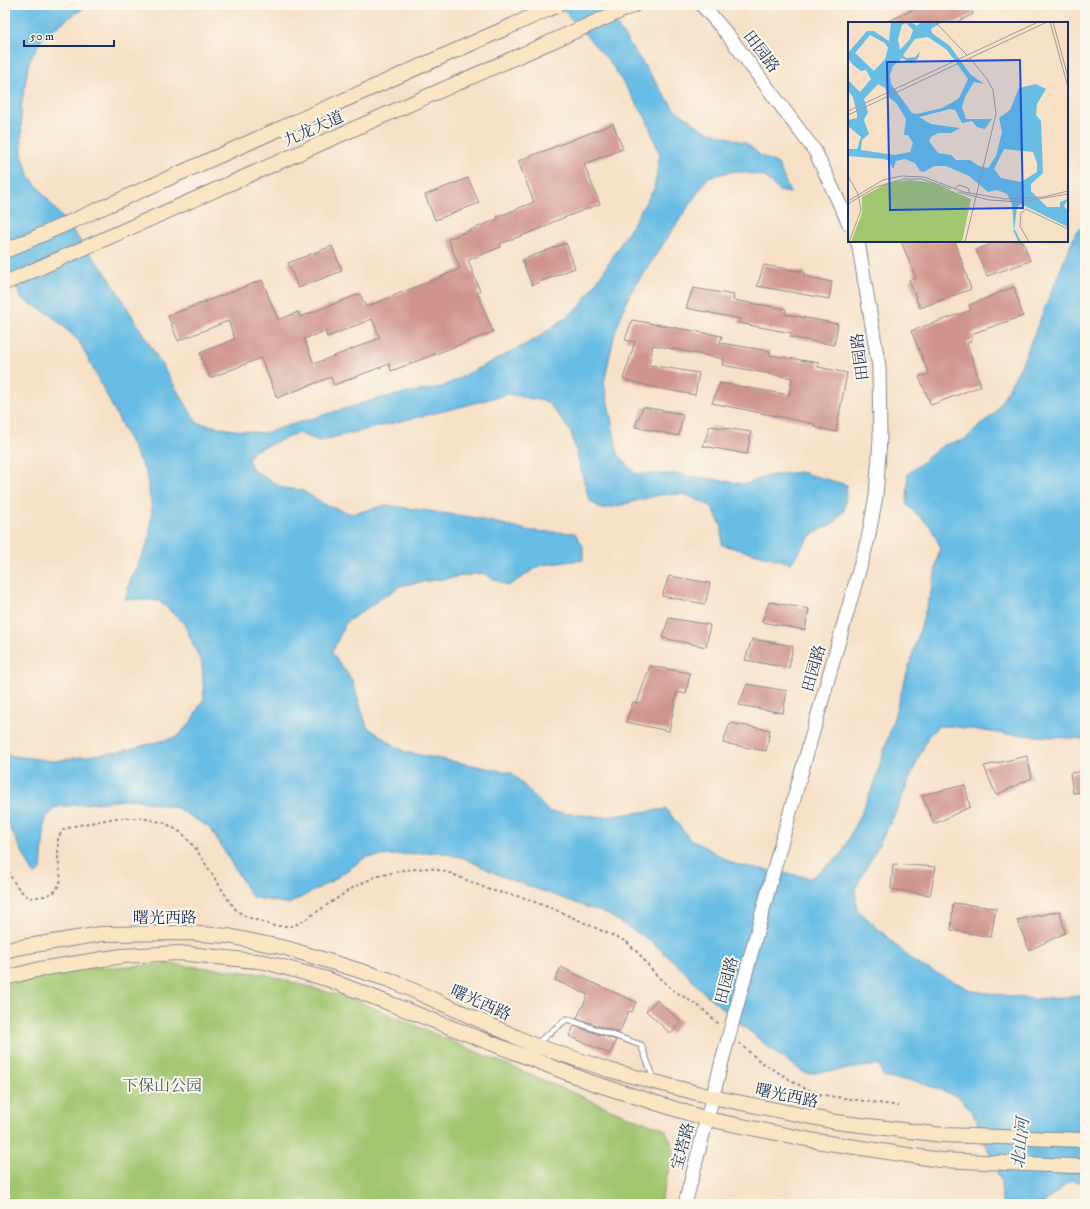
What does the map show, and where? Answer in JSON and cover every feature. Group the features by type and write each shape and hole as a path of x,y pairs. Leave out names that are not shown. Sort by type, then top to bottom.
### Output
{"main road":[{"name":"九龙大道","path":"5,251 558,5"},
{"name":"九龙大道","path":"7,282 634,5"},
{"name":"曙光西路","path":"5,951 101,934 187,933 228,936 286,948 390,980 534,1044 609,1070 712,1097 836,1122 943,1135 1085,1140"},
{"name":"曙光西路","path":"5,978 40,969 122,956 179,953 265,962 327,979 593,1083 707,1119 816,1141 940,1160 1085,1166"}],"street":[{"name":"田园路","path":"702,5 728,35 815,151 848,222"},
{"name":"田园路","path":"712,1097 779,851 868,539 876,496 880,439 879,367 857,242"},
{"name":"宝塔路","path":"685,1204 712,1097"}],"lane":[{"path":"534,1044 567,1019 641,1045 655,1082"}],"path":[{"path":"5,859 10,876 20,891 30,898 45,896 56,891 61,880 58,858 58,838 63,830 74,826 116,818 141,818 165,823 182,833 196,849 237,911 274,926 293,926 304,921 375,876 404,870 430,868 450,873 490,890 525,898 627,942 655,974 673,990 700,1007 722,1027"},
{"path":"739,1042 761,1062 804,1088 823,1095"},
{"path":"789,1112 792,1096 823,1095 900,1106"}],"green space":[{"name":"下保山公园","path":"168,964 264,974 355,1000 620,1113 665,1129 674,1149 660,1204 5,1204 5,984 78,969"}],"water":[{"name":"北山河","path":"5,5 88,5 43,36 29,62 21,107 22,155 30,177 108,276 197,423 234,430 264,433 380,398 442,387 536,339 580,307 654,189 660,155 646,118 609,61 559,5 603,5 674,109 704,130 746,143 761,156 778,164 790,193 779,191 764,176 735,171 708,177 629,295 615,332 604,383 618,454 635,474 677,474 745,484 772,475 800,472 847,485 844,511 835,522 810,536 791,563 722,545 722,527 711,506 684,494 658,495 601,509 589,500 571,432 548,402 508,394 319,441 298,433 252,452 248,460 254,471 283,488 301,490 328,506 352,514 386,505 471,517 532,531 575,533 583,546 583,560 541,565 508,586 482,573 402,585 346,622 332,653 352,680 367,727 405,752 512,773 549,812 604,817 666,809 689,838 734,864 811,878 841,855 874,785 933,585 940,546 930,526 907,505 908,474 943,445 964,440 995,413 1021,366 1076,232 1085,226 1085,739 1005,734 950,726 939,726 928,736 893,818 855,889 857,909 914,962 973,991 1034,999 1079,996 1085,994 1085,1184 1071,1180 1044,1204 1002,1204 1001,1181 972,1111 959,1097 916,1081 884,1078 879,1065 806,1074 772,1050 703,992 683,970 652,942 609,915 501,876 464,858 438,852 366,857 332,881 289,904 252,897 210,828 177,808 133,799 56,807 45,819 41,870 34,875 5,818 5,755 54,761 122,751 177,737 190,723 204,698 202,664 183,622 159,601 125,599 131,578 149,541 152,510 146,473 79,341 51,315 22,299 5,265"}],"building":[{"path":"923,5 970,5 973,14 957,22 886,22"},
{"path":"613,124 623,149 584,164 600,204 500,244 501,247 468,260 480,291 477,292 493,332 391,371 389,364 334,385 331,377 277,398 261,358 210,378 200,353 235,339 228,321 178,341 168,316 262,280 278,320 298,312 300,317 360,294 366,307 460,269 448,239 498,219 497,217 534,202 518,161","holes":["372,319 380,338 314,364 304,339 325,331 327,337"]},
{"path":"468,178 479,203 435,220 425,195"},
{"path":"901,242 955,242 971,289 920,308 909,280 916,278"},
{"path":"996,242 1023,242 1030,261 987,276 976,250"},
{"path":"566,243 575,268 532,285 522,260"},
{"path":"332,246 342,271 298,288 288,263"},
{"path":"764,265 805,272 804,276 832,282 829,299 757,286"},
{"path":"1014,287 1023,316 971,334 973,340 967,343 981,386 931,405 919,377 929,374 911,331 971,310 969,305"},
{"path":"693,288 734,295 733,300 786,309 785,314 838,324 834,345 790,337 792,333 738,323 740,319 686,308"},
{"path":"632,320 722,336 720,343 770,351 770,355 819,363 818,367 847,373 836,432 814,427 815,424 712,403 720,383 789,395 792,378 722,365 724,359 653,345 649,365 699,373 695,395 652,387 623,379 635,342 625,340"},
{"path":"643,407 683,414 679,436 635,427"},
{"path":"710,426 751,432 747,454 703,446"},
{"path":"669,576 710,583 705,604 662,596"},
{"path":"769,602 809,609 805,630 762,622"},
{"path":"669,618 710,625 706,647 662,638"},
{"path":"752,639 793,646 789,668 745,660"},
{"path":"650,666 690,673 686,694 677,692 669,731 626,722 633,702 637,703"},
{"path":"747,684 787,691 783,713 739,705"},
{"path":"730,723 770,730 766,751 723,743"},
{"path":"1027,756 1032,778 996,795 984,766"},
{"path":"1085,771 1085,792 1073,793 1070,773"},
{"path":"965,785 970,807 934,824 922,795"},
{"path":"893,864 936,867 930,895 891,889"},
{"path":"953,903 996,908 991,937 951,930"},
{"path":"1060,911 1065,933 1029,950 1017,920"},
{"path":"561,967 636,1002 632,1012 629,1011 619,1033 577,1018 588,995 555,980"},
{"path":"657,1000 681,1022 671,1034 646,1011"},
{"path":"574,1026 616,1040 610,1054 569,1036"}]}
